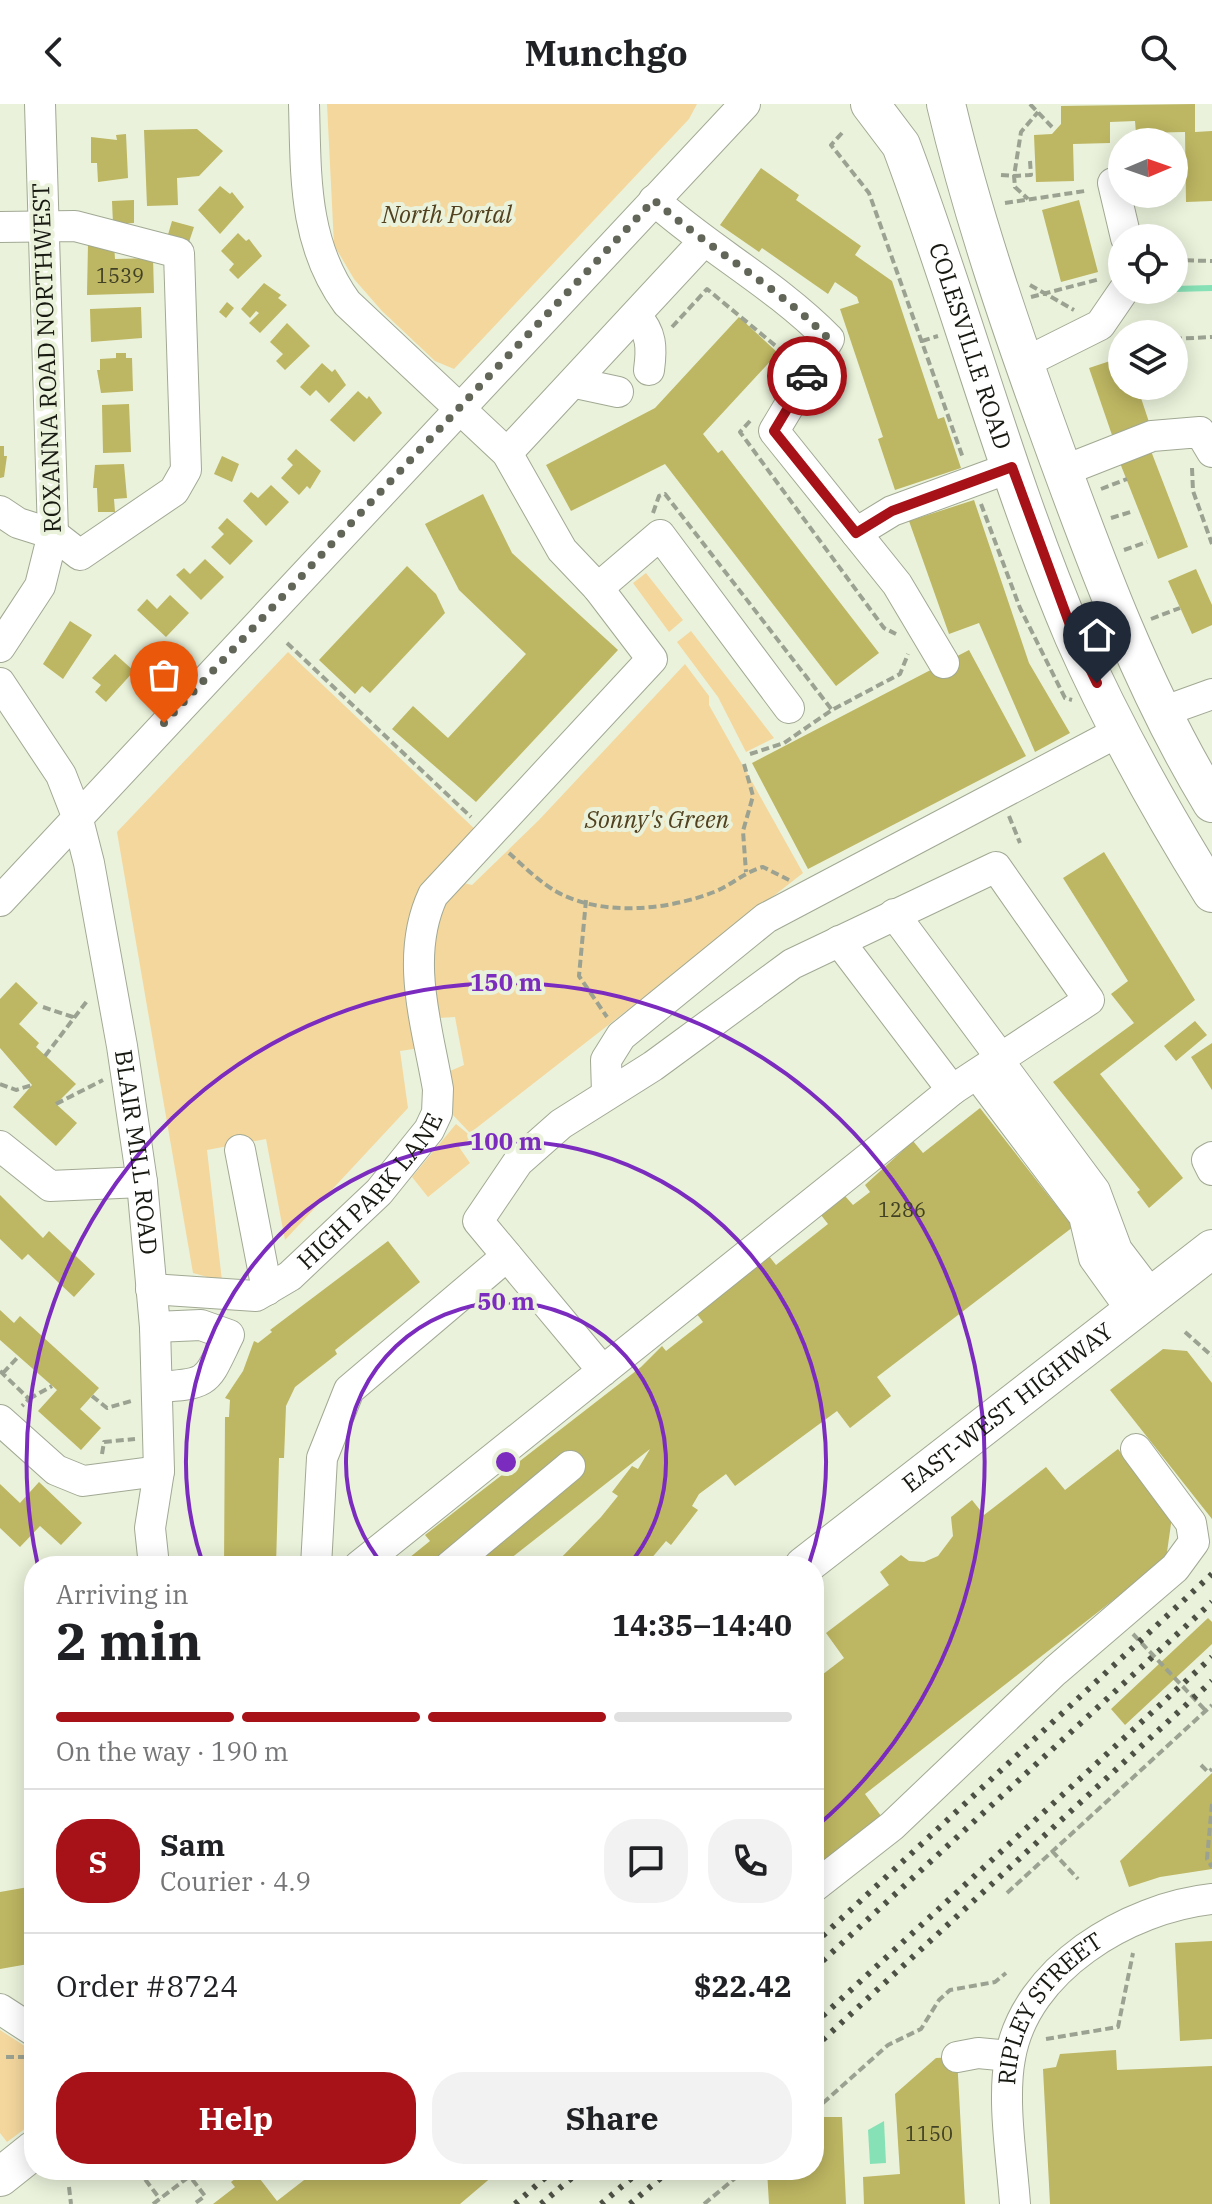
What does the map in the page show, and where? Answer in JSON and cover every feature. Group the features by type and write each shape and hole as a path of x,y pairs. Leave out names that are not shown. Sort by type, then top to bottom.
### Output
{"main road":[{"name":"COLESVILLE ROAD","path":"870,104 901,145 1074,636 1120,731 1212,893"},
{"name":"COLESVILLE ROAD","path":"946,104 1024,363 1107,592 1162,712 1212,803"},
{"name":"EAST-WEST HIGHWAY","path":"817,1556 1212,1249"},
{"path":"0,2177 24,2158"}],"street":[{"name":"ROXANNA ROAD NORTHWEST","path":"0,647 40,586 53,534 40,104"},
{"path":"304,104 307,201 315,245 329,279 347,303 507,453 562,550 598,588 660,535 789,708"},
{"path":"0,901 457,408 745,104"},
{"path":"1099,187 1119,224"},
{"path":"654,200 704,241 795,304 829,339 774,431 897,584 944,663"},
{"path":"0,227 75,226 179,253 186,470 174,491 80,555 53,534 18,523 0,511"},
{"path":"507,453 576,383 704,241"},
{"path":"1024,363 1100,325 1109,304"},
{"path":"636,316 645,325 652,346 649,370"},
{"path":"576,383 618,392"},
{"path":"1063,471 1152,436 1201,443"},
{"path":"856,533 892,511 1012,467"},
{"name":"HIGH PARK LANE","path":"262,1293 290,1276 379,1192 429,1130 437,1113 438,1089 417,946 421,921 433,895 652,659 598,588"},
{"name":"BLAIR MILL ROAD","path":"0,683 61,775 77,816 115,1002 142,1182 155,1327 145,1394 157,1480 170,1530 157,1556"},
{"path":"1162,712 1212,694"},
{"path":"607,1093 606,1060 621,1036 766,918 1120,731"},
{"path":"372,1556 603,1371 952,1090 1089,1000 996,867 792,964 652,1067 561,1124 518,1162 478,1221 603,1371"},
{"path":"894,914 992,1064 1084,1216 1094,1258 1142,1303"},
{"path":"839,941 952,1090"},
{"path":"0,1146 50,1186 142,1182"},
{"path":"145,1394 202,1381 209,1376 229,1335 262,1293 240,1150"},
{"path":"1212,1157 1207,1160 1212,1170"},
{"path":"317,1556 322,1458 349,1390 507,1256"},
{"path":"151,1289 262,1293"},
{"path":"155,1327 201,1325 229,1335"},
{"path":"9,1416 56,1470 83,1481 157,1480"},
{"path":"824,1879 892,1826 1055,1671 1175,1568 1194,1542 1191,1523 1136,1449"},
{"path":"462,1556 570,1466"},
{"name":"RIPLEY STREET","path":"1015,2204 1008,2072 1010,2056 1027,2008 1090,1945 1143,1915 1212,1899"},
{"path":"0,2009 24,2039"},
{"path":"957,2057 978,2053 1010,2056"}],"path":[{"path":"1030,104 1052,127"},
{"path":"1028,199 1015,187 1014,176 1021,132 1038,112"},
{"path":"842,133 831,145 869,193 968,471"},
{"path":"1001,175 1031,175 1030,161"},
{"path":"1005,203 1099,187"},
{"path":"1188,260 1212,261"},
{"path":"1024,282 1100,325"},
{"path":"1028,297 1108,285"},
{"path":"670,330 707,289 773,341 797,369"},
{"path":"922,341 940,335"},
{"path":"1188,338 1212,337"},
{"path":"940,393 949,390"},
{"path":"759,411 740,432 884,628 905,639"},
{"path":"1201,443 1193,491 1212,544"},
{"path":"1095,491 1127,479"},
{"path":"977,495 1038,644 1065,698 1078,699"},
{"path":"1105,520 1134,511"},
{"path":"1118,553 1147,542"},
{"path":"1146,622 1180,608"},
{"path":"287,643 471,817"},
{"path":"750,754 784,743 832,710 900,674 909,659 907,649"},
{"path":"744,764 753,796 743,831 746,872"},
{"path":"509,853 557,892 624,907 677,906 719,890 746,872 763,867 794,883"},
{"path":"586,900 579,976 612,1024"},
{"path":"45,1056 89,999"},
{"path":"43,1007 73,1017"},
{"path":"56,1104 103,1080"},
{"path":"0,1084 16,1090 32,1085"},
{"path":"1185,1332 1212,1356"},
{"path":"18,1357 1,1372 29,1399"},
{"path":"9,1416 29,1399 52,1386"},
{"path":"92,1396 107,1408 145,1394"},
{"path":"100,1459 104,1442 135,1439"},
{"path":"1128,1628 1206,1711"},
{"path":"1007,1893 1212,1705"},
{"path":"1201,1765 1208,1772 1212,1769"},
{"path":"1212,1804 1207,1859 1212,1867"},
{"path":"1052,1851 1078,1879"},
{"path":"1046,2039 1118,2027 1133,1953"},
{"path":"824,2102 888,2045 921,2029 939,2000 950,1990 995,1982 1006,1973"},
{"path":"6,2057 24,2046"},
{"path":"146,2180 160,2199"},
{"path":"153,2204 185,2180"},
{"path":"193,2180 205,2196 194,2204"},
{"path":"704,2204 733,2180"},
{"path":"69,2187 71,2204"}],"green space":[{"name":"North Portal","path":"327,104 697,104 689,119 454,369 435,361 382,311 354,279 334,245"},
{"path":"646,573 683,620 669,632 633,583"},
{"path":"691,631 774,738 746,752 718,697 677,642"},
{"path":"288,652 479,833 416,904 405,938 420,1048 400,1051 408,1108 285,1240 266,1139 207,1150 222,1281 193,1273 117,832"},
{"name":"Sonny's Green","path":"685,664 709,696 709,705 803,873 470,1133 452,1114 450,1071 464,1065 455,1017 439,1018 428,970 442,900 459,882 472,885 539,820"},
{"path":"456,1124 472,1137 459,1147 470,1163 428,1197 412,1177"},
{"path":"0,2030 24,2046 24,2129 7,2142 0,2133"}],"shaded area":[{"path":"884,2121 886,2163 870,2164 868,2130"}],"building":[{"path":"1195,104 1195,132 1212,131 1212,201 1188,202 1188,128 1136,128 1135,121 1110,122 1108,143 1073,144 1074,181 1036,182 1034,135 1052,134 1061,124 1061,106"},
{"path":"197,129 223,151 199,176 177,178 178,205 147,206 144,130"},
{"path":"126,134 128,178 98,182 97,163 91,163 91,137 117,140 116,135"},
{"path":"761,168 799,195 796,200 861,246 855,255 892,281 938,419 944,417 961,468 895,490 878,439 883,437 840,309 859,303 857,297 835,282 828,294 762,248 759,252 720,225"},
{"path":"220,186 230,194 232,192 244,207 220,234 198,210"},
{"path":"134,200 134,223 113,224 112,201"},
{"path":"1079,200 1098,272 1061,282 1042,210"},
{"path":"172,221 194,227 188,245 167,238"},
{"path":"238,233 246,241 249,239 262,256 238,279 229,270 234,264 221,251"},
{"path":"114,244 115,259 153,258 154,293 87,295 88,245"},
{"path":"264,283 281,295 278,298 287,305 260,333 249,323 259,313 256,311 250,318 241,309"},
{"path":"227,302 234,308 226,318 219,312"},
{"path":"141,307 142,338 91,342 90,309"},
{"path":"739,317 778,353 703,434 718,453 722,450 879,653 836,686 665,464 571,511 546,465 655,408"},
{"path":"287,323 310,346 285,370 276,361 283,354 270,342"},
{"path":"116,353 126,353 126,358 132,358 133,391 101,393 97,370 100,370 100,359 116,358"},
{"path":"1108,362 1108,400 1142,400 1150,425 1113,438 1089,368"},
{"path":"322,363 332,372 335,369 346,385 329,403 316,390 310,396 300,387"},
{"path":"358,391 367,399 369,396 382,413 354,442 330,420"},
{"path":"129,404 131,452 103,453 102,405"},
{"path":"0,446 4,446 4,456 7,456 4,477 0,478"},
{"path":"296,449 321,471 310,489 307,486 299,495 281,478 293,465 287,459"},
{"path":"1151,451 1188,547 1158,559 1120,463"},
{"path":"222,456 239,464 232,482 214,474"},
{"path":"124,464 127,498 114,499 115,512 98,512 97,488 93,488 95,465"},
{"path":"271,485 289,502 266,526 243,501 251,492 258,498"},
{"path":"483,494 512,553 618,650 476,802 392,729 413,706 448,738 526,654 459,590 425,524"},
{"path":"974,500 1029,663 1070,733 1035,752 979,623 949,634 909,521"},
{"path":"227,518 253,541 230,565 211,547 224,534 218,528"},
{"path":"205,559 224,577 201,600 176,575 184,568 190,574"},
{"path":"407,566 436,594 445,613 370,693 362,686 355,694 319,660"},
{"path":"1196,569 1212,605 1212,625 1192,634 1168,581"},
{"path":"170,595 189,613 166,637 137,610 147,599 157,609"},
{"path":"70,621 92,635 63,679 43,664"},
{"path":"969,650 1026,756 808,869 752,763"},
{"path":"115,654 134,671 106,702 95,692 101,685 92,678"},
{"path":"1104,852 1195,1000 1100,1074 1183,1178 1149,1208 1137,1192 1140,1190 1053,1082 1134,1023 1111,994 1128,981 1063,878"},
{"path":"16,982 38,1003 19,1024 39,1043 36,1047 76,1084 56,1104 77,1123 56,1146 13,1107 32,1085 0,1048 0,999"},
{"path":"1195,1021 1207,1035 1176,1061 1164,1046"},
{"path":"1212,1043 1212,1090 1191,1057"},
{"path":"980,1108 1073,1227 877,1377 891,1396 850,1428 837,1411 735,1486 726,1474 699,1494 692,1506 698,1510 671,1545 666,1541 653,1556 563,1556 601,1517 618,1496 612,1492 632,1466 638,1469 650,1449 514,1556 411,1556 430,1541 425,1535 641,1367 662,1346 666,1351 703,1322 696,1313 769,1256 776,1265 828,1224 821,1215 845,1196 853,1205 870,1192 865,1185 913,1141 923,1153"},
{"path":"0,1195 43,1238 49,1231 95,1274 74,1297 28,1254 22,1260 0,1239"},
{"path":"388,1241 420,1282 335,1350 337,1354 295,1387 286,1406 284,1458 279,1458 276,1556 224,1556 225,1417 229,1417 230,1400 225,1398 243,1371 254,1341 258,1343 272,1332 270,1330"},
{"path":"0,1310 14,1323 20,1316 99,1388 80,1409 101,1428 81,1450 38,1411 57,1390 0,1340"},
{"path":"1163,1349 1187,1351 1212,1383 1212,1519 1110,1390"},
{"path":"1118,1449 1172,1517 1166,1559 865,1794 884,1820 824,1866 824,1673 844,1658 826,1633 889,1585 880,1572 901,1555 909,1561 924,1562 938,1556 953,1536 951,1517 972,1500 984,1515 1046,1467 1065,1490"},
{"path":"39,1482 82,1523 61,1545 40,1526 20,1547 0,1528 0,1484 20,1503"},
{"path":"1208,1618 1212,1622 1212,1644 1125,1725 1111,1709"},
{"path":"1212,1773 1212,1869 1160,1877 1129,1887 1120,1861"},
{"path":"24,1888 24,1965 0,1969 0,1892"},
{"path":"1212,1941 1212,2039 1180,2041 1175,1943"},
{"path":"1116,2050 1117,2070 1212,2066 1212,2204 1050,2204 1043,2069 1056,2067 1060,2054"},
{"path":"957,2057 965,2204 864,2204 863,2177 900,2174 895,2094 936,2058"},
{"path":"824,2117 842,2117 846,2204 769,2204 768,2180 824,2180"},
{"path":"261,2180 277,2201 304,2180 488,2180 460,2204 213,2204 235,2187 231,2182"}],"waterway":[{"path":"1188,289 1212,288"}],"railway":[{"path":"824,1935 1212,1574"},
{"path":"824,1960 1212,1602"},
{"path":"824,2015 1212,1657"},
{"path":"824,2039 1212,1681"},
{"path":"515,2204 543,2180"},
{"path":"541,2204 569,2180"},
{"path":"601,2204 629,2180"},
{"path":"630,2204 658,2180"}],"way so far":[{"path":"164,723 654,200 704,241 795,304 829,339 807,376"}],"route":[{"path":"807,376 774,431 856,533 892,511 1012,467 1074,636 1097,683"}]}
